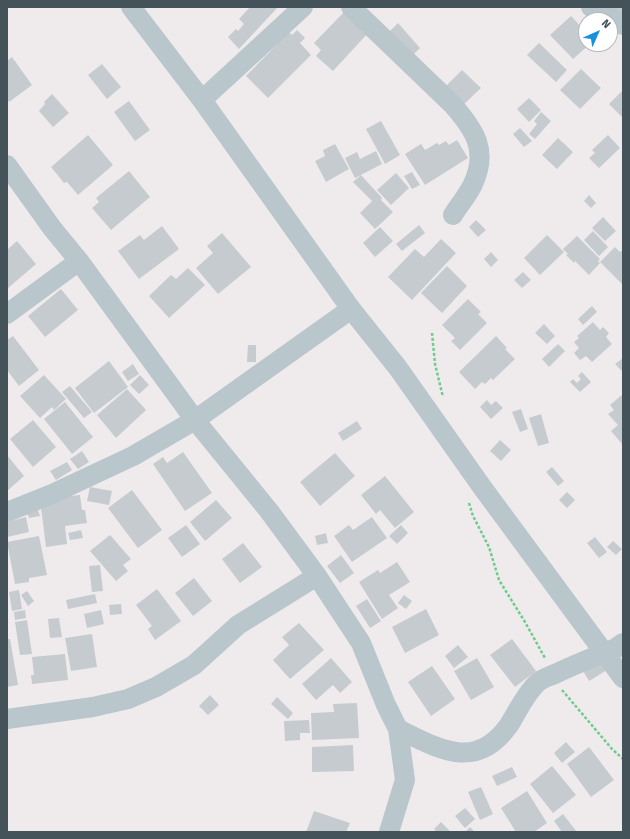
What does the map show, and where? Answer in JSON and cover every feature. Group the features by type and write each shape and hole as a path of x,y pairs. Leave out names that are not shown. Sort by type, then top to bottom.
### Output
{"street":[{"path":"131,7 202,100 351,309 398,368 482,486 623,678"},
{"path":"202,100 303,7"},
{"path":"351,7 452,104 467,121 478,140 480,162 473,184 453,215"},
{"path":"591,7 607,14 623,25"},
{"path":"7,165 195,420 269,511 317,576 361,643 386,705 398,729 405,780 389,832"},
{"path":"7,314 79,261"},
{"path":"7,512 52,494 133,456 195,420 351,309"},
{"path":"7,719 94,707 128,700 156,687 194,665 238,625 317,576"},
{"path":"398,729 429,744 444,749 467,753 478,752 492,745 508,726 528,693 539,682 616,648 623,643"}],"path":[{"path":"554,675 564,694 612,749 623,759"}],"building":[{"path":"250,7 278,7 239,49 228,37 236,29 238,31 244,24 239,19"},
{"path":"608,7 623,7 623,18 618,14 618,12 615,12"},
{"path":"346,10 369,32 333,71 316,56 321,50 314,43"},
{"path":"571,16 578,23 578,52 581,52 573,59 550,35"},
{"path":"398,23 420,48 408,60 389,32"},
{"path":"297,30 305,38 300,43 311,55 268,98 246,76 289,32 292,35"},
{"path":"539,43 567,70 556,82 527,55"},
{"path":"12,57 32,85 9,102 7,99 7,61"},
{"path":"102,64 121,87 107,99 88,75"},
{"path":"581,69 601,88 580,109 560,90"},
{"path":"462,70 481,88 463,105 445,87"},
{"path":"623,90 623,118 609,104"},
{"path":"52,94 69,113 53,127 39,111 45,104 44,102"},
{"path":"529,98 541,110 529,122 517,109"},
{"path":"129,101 150,130 135,141 114,112"},
{"path":"541,112 551,121 535,139 529,134 537,124 534,121"},
{"path":"381,121 400,155 385,164 366,129"},
{"path":"520,128 532,141 524,147 513,134"},
{"path":"88,135 113,165 78,195 67,182 64,183 51,167"},
{"path":"608,135 620,148 599,168 589,158 595,153 592,150"},
{"path":"558,138 573,152 557,169 542,155"},
{"path":"457,140 468,158 425,185 405,154 421,144 425,150 437,143 439,145 446,141 449,145"},
{"path":"335,144 349,169 326,182 315,161 325,156 323,150"},
{"path":"376,151 382,164 355,178 345,158 357,152 360,159"},
{"path":"129,171 150,197 111,230 92,208 99,202 96,198"},
{"path":"412,172 420,185 412,189 404,176"},
{"path":"396,173 409,188 391,205 377,190"},
{"path":"361,175 382,198 381,200 393,212 375,229 360,213 372,201 353,182"},
{"path":"589,195 596,203 591,208 584,201"},
{"path":"603,217 616,231 605,241 592,228"},
{"path":"476,220 486,230 478,237 469,227"},
{"path":"419,225 425,233 402,251 396,244"},
{"path":"162,226 179,249 139,279 118,251 140,235 144,240"},
{"path":"380,227 393,241 375,257 363,243"},
{"path":"593,231 608,247 599,256 584,240"},
{"path":"222,233 251,267 218,294 196,268 213,253 207,246"},
{"path":"547,235 564,252 540,275 524,258"},
{"path":"577,236 600,259 598,261 600,263 589,275 575,261 574,263 566,255 568,254 563,249"},
{"path":"441,239 456,253 412,300 388,277 415,249 424,257"},
{"path":"17,241 36,264 7,289 7,250"},
{"path":"615,247 620,252 623,250 623,285 600,262"},
{"path":"491,252 498,260 491,267 484,259"},
{"path":"447,266 467,286 442,313 421,293"},
{"path":"188,268 205,285 169,318 149,296 171,275 176,279"},
{"path":"523,272 531,280 522,288 514,280"},
{"path":"61,289 78,310 45,337 28,316"},
{"path":"468,299 481,312 478,314 487,323 460,350 451,341 455,338 442,325"},
{"path":"592,306 597,312 583,325 578,319"},
{"path":"593,322 600,330 603,327 609,333 606,337 612,344 592,362 586,356 580,360 574,353 579,348 574,342 579,338 577,336"},
{"path":"544,324 555,336 547,344 535,333"},
{"path":"13,336 39,370 19,386 7,370 7,340"},
{"path":"496,336 507,348 505,349 515,359 493,380 491,378 485,384 482,382 475,389 459,372"},
{"path":"558,344 565,351 549,367 542,359"},
{"path":"248,345 256,345 256,362 247,362"},
{"path":"623,358 623,370 622,371 615,364"},
{"path":"109,361 128,387 94,413 75,388"},
{"path":"133,364 139,374 128,381 122,372"},
{"path":"582,372 591,382 580,392 570,382 573,379 577,383 581,379 578,376"},
{"path":"44,375 66,399 54,410 52,407 40,418 20,396"},
{"path":"140,375 149,385 139,394 130,385"},
{"path":"70,386 92,412 84,418 62,392"},
{"path":"127,389 146,410 116,438 97,415"},
{"path":"623,394 622,444 611,431 618,425 608,414 614,410 610,405"},
{"path":"487,400 491,405 496,401 503,408 491,419 480,407"},
{"path":"65,402 93,437 72,454 44,419"},
{"path":"521,409 528,429 520,432 512,412"},
{"path":"541,414 549,443 538,446 529,418"},
{"path":"33,420 56,447 33,467 10,439"},
{"path":"357,421 362,429 343,441 338,433"},
{"path":"500,440 511,450 501,461 490,451"},
{"path":"82,451 89,462 78,469 70,459"},
{"path":"183,452 212,493 185,511 153,464 163,457 167,463"},
{"path":"335,453 355,476 320,506 300,482"},
{"path":"7,455 24,476 7,491"},
{"path":"67,462 72,470 56,480 50,471"},
{"path":"552,467 564,481 558,486 546,472"},
{"path":"385,476 414,512 395,528 380,510 376,514 361,495"},
{"path":"90,487 112,491 109,505 87,501"},
{"path":"132,490 162,530 138,548 108,508"},
{"path":"567,492 575,500 567,508 559,500"},
{"path":"80,495 82,510 85,510 87,523 65,526 67,544 46,547 40,499"},
{"path":"216,500 232,518 205,541 190,522"},
{"path":"38,510 40,516 29,518 27,512"},
{"path":"26,517 29,532 7,537 7,522"},
{"path":"372,517 387,538 352,562 334,536 349,525 353,530"},
{"path":"186,525 200,544 182,557 168,538"},
{"path":"401,525 408,533 397,544 389,536"},
{"path":"81,530 83,538 70,540 68,533"},
{"path":"326,533 328,543 317,545 315,536"},
{"path":"110,535 131,559 123,565 128,571 116,581 90,551"},
{"path":"39,536 47,575 29,578 29,582 15,584 7,542"},
{"path":"595,537 607,552 599,558 587,543"},
{"path":"613,541 622,549 616,555 607,547"},
{"path":"243,543 262,567 240,583 222,559"},
{"path":"341,555 354,573 340,583 327,566"},
{"path":"397,562 410,582 389,595 398,608 382,619 359,582 378,570 380,573"},
{"path":"100,565 103,591 92,592 89,566"},
{"path":"194,578 212,601 193,616 175,593"},
{"path":"157,589 181,621 155,640 148,629 152,626 136,605"},
{"path":"19,590 22,609 12,611 9,592"},
{"path":"27,591 34,601 28,606 21,595"},
{"path":"95,594 97,603 68,609 66,600"},
{"path":"404,595 412,601 406,609 398,603"},
{"path":"367,599 381,621 370,628 356,606"},
{"path":"121,604 122,614 110,615 109,605"},
{"path":"426,609 439,635 405,653 392,627"},
{"path":"25,610 26,618 15,620 14,612"},
{"path":"101,610 104,624 87,628 84,614"},
{"path":"59,618 62,637 50,638 48,619"},
{"path":"27,620 32,654 20,655 15,622"},
{"path":"299,623 324,650 290,679 273,660 289,645 282,637"},
{"path":"92,634 97,667 71,671 65,638"},
{"path":"7,639 10,639 18,685 7,687"},
{"path":"512,639 536,671 515,687 490,655"},
{"path":"458,645 468,657 454,668 445,656"},
{"path":"65,654 68,680 32,684 31,675 34,675 32,657"},
{"path":"331,658 352,682 340,693 333,685 316,700 302,684"},
{"path":"477,658 494,687 471,700 454,671"},
{"path":"601,660 607,670 589,681 583,671"},
{"path":"432,666 455,699 431,716 408,682"},
{"path":"210,695 219,705 208,715 199,706"},
{"path":"277,697 293,713 288,719 271,704"},
{"path":"357,703 359,738 312,740 311,713 334,712 333,704"},
{"path":"309,720 310,733 300,733 300,740 285,741 284,721"},
{"path":"566,742 575,752 562,763 554,753"},
{"path":"353,745 354,771 312,772 312,747"},
{"path":"589,747 614,780 591,797 567,764"},
{"path":"552,766 576,795 553,813 530,784"},
{"path":"512,767 517,777 497,786 492,776"},
{"path":"481,787 493,814 480,820 468,792"},
{"path":"527,791 547,823 534,832 516,832 501,808"},
{"path":"465,808 475,819 465,828 455,816"},
{"path":"314,811 350,823 346,832 306,832"},
{"path":"563,814 577,832 562,832 554,821"},
{"path":"441,822 451,832 437,832 434,829"},
{"path":"470,827 475,832 465,832"}]}
